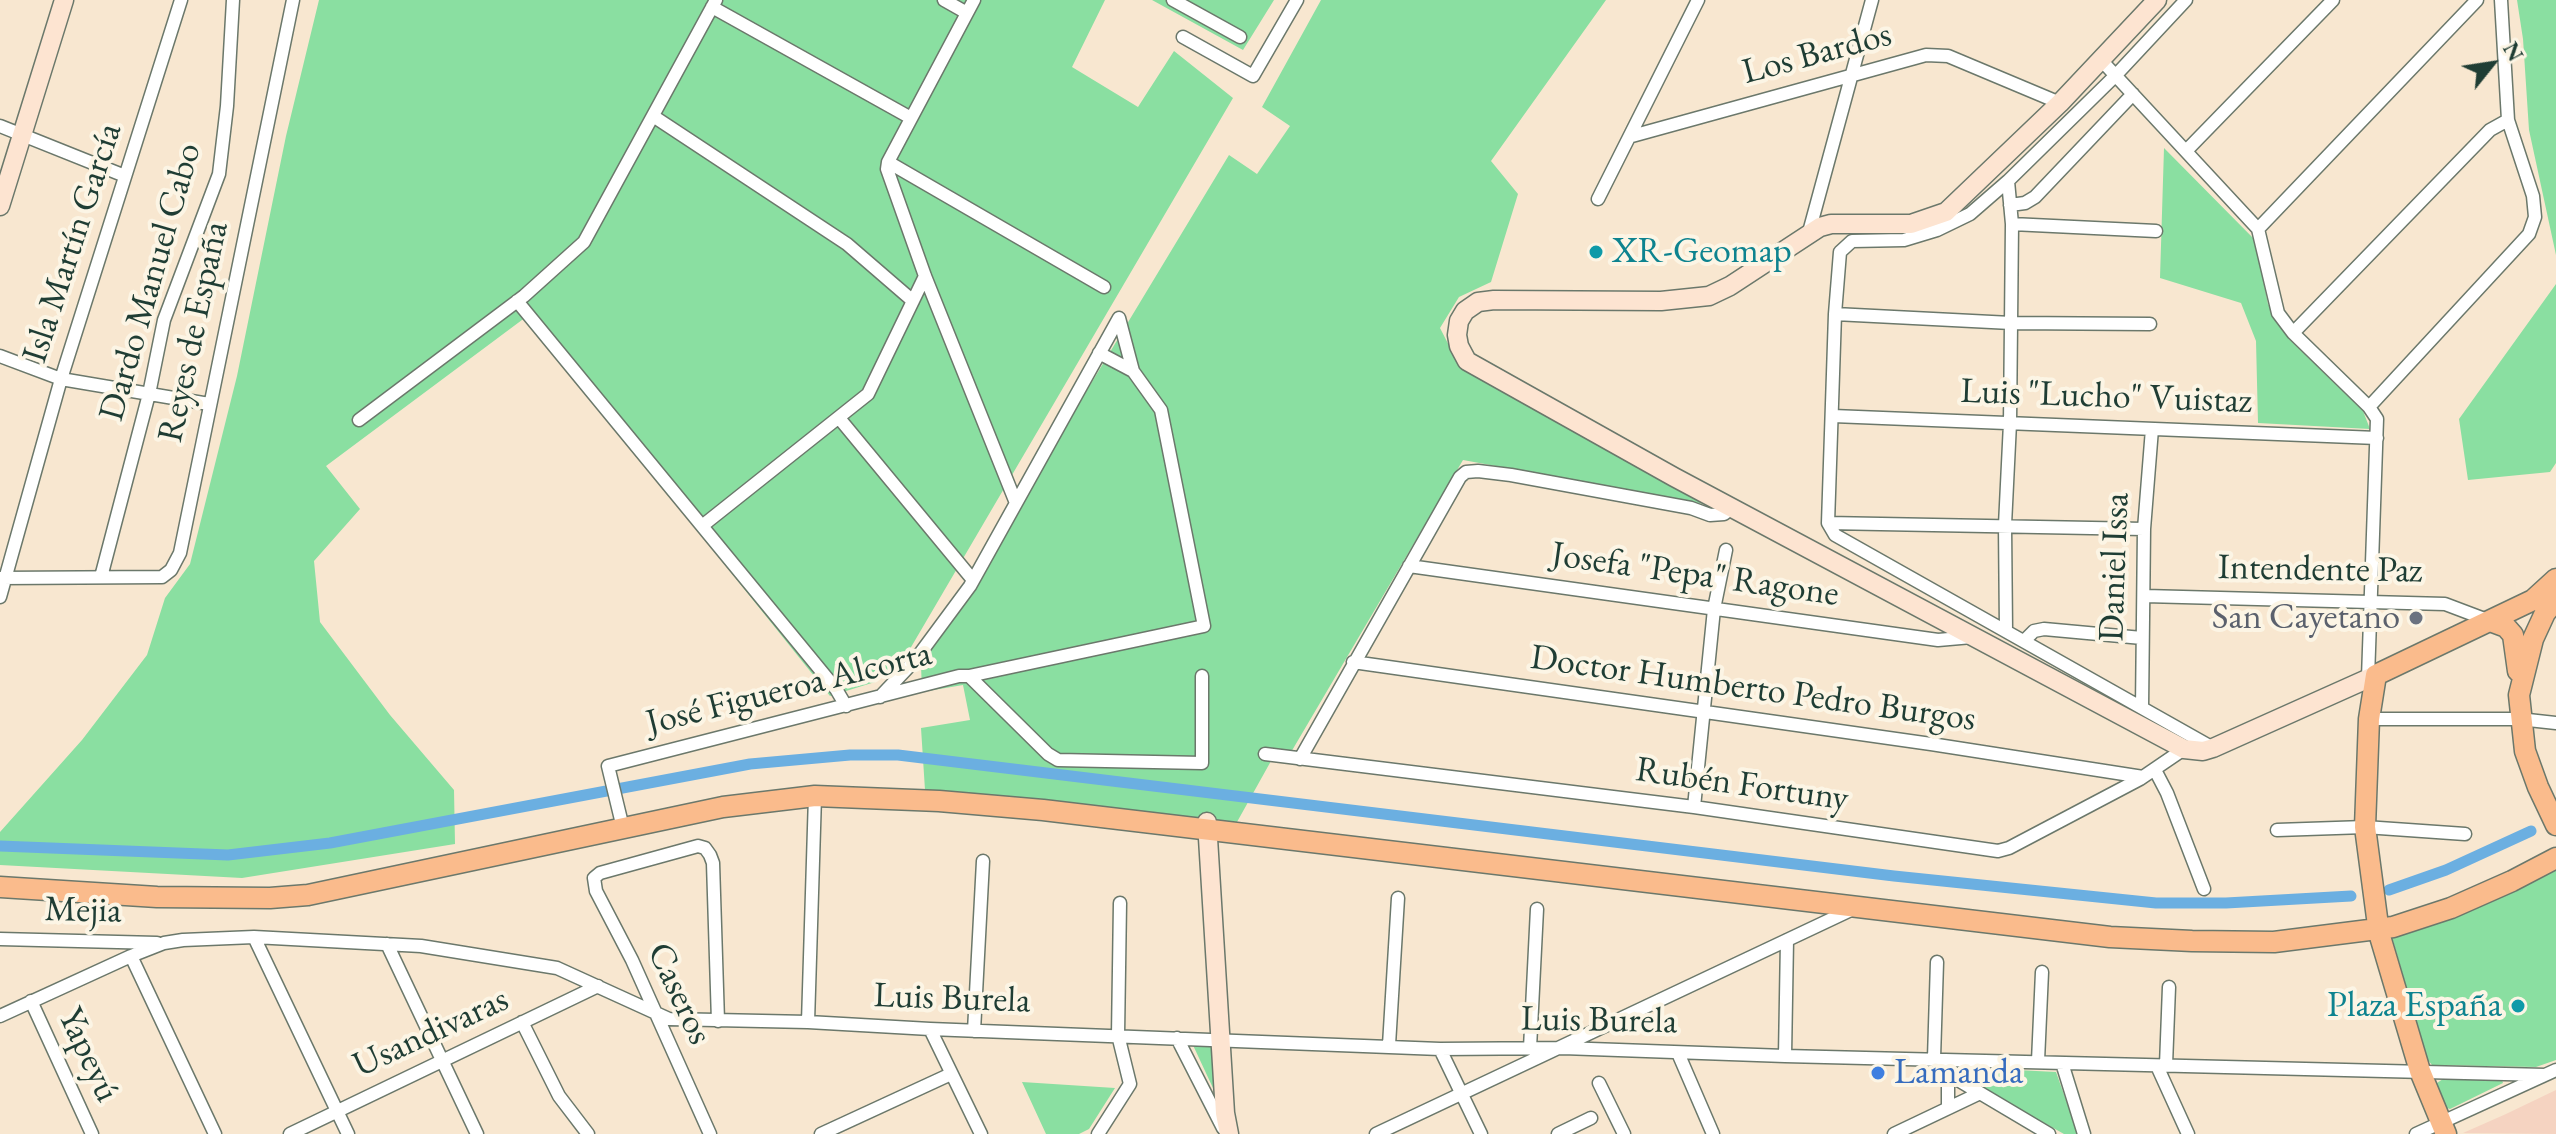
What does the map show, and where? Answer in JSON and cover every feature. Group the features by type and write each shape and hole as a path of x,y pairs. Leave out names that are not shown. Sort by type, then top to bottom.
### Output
{"main road":[{"path":"0,206 64,0"},
{"path":"2157,0 2102,61 1946,212 1911,224 1831,224 1809,232 1730,286 1709,296 1686,301 1478,302 1465,311 1459,321 1459,346 1467,361 1732,508 2184,749 2203,751 2213,748 2372,676 2533,600 2556,579"},
{"path":"2519,695 2533,639 2545,613 2556,600"},
{"path":"2490,621 2506,627 2517,647 2519,719 2525,751 2556,825"},
{"path":"2372,676 2365,827 2378,923 2420,1071 2444,1128"},
{"path":"0,887 157,897 270,898 308,895 751,797 819,790 956,796 2110,937 2179,941 2274,942 2451,908 2556,858"},
{"path":"0,879 72,887 138,889 318,886 622,825 723,807 815,796 893,798 1207,825 1556,860 1952,910 2111,925 2274,932 2378,923 2489,883 2556,847"},
{"path":"1207,825 1228,1134"}],"street":[{"name":"Isla Martín García","path":"0,597 2,578 61,379 181,0"},
{"name":"Dardo Manuel Cabo","path":"101,577 149,394 164,320 219,174 227,106 233,0"},
{"name":"Reyes de España","path":"101,577 162,577 171,570 180,553 293,0"},
{"path":"944,0 967,13"},
{"path":"974,0 888,162 889,180 1016,503"},
{"path":"1173,0 1240,37"},
{"path":"1183,37 1253,76 1297,0"},
{"path":"1598,199 1698,0"},
{"path":"1809,232 1872,0"},
{"path":"2186,0 2116,75 1970,214 1937,230 1904,240 1852,241 1840,252 1828,523 1835,535 2213,748"},
{"path":"2186,151 2333,0"},
{"path":"2258,229 2477,0"},
{"path":"2369,407 2529,234 2535,217 2533,196 2508,120 2501,0"},
{"path":"359,420 517,301 584,242 714,4 911,118"},
{"name":"Los Bardos","path":"1632,136 1926,55 1948,56 2060,103"},
{"path":"2102,61 2258,229 2278,313 2293,333 2369,407 2377,419 2371,601 2372,676"},
{"path":"2010,205 2025,203 2035,197 2133,94"},
{"path":"653,116 847,244 913,301"},
{"path":"2293,333 2490,130 2508,120"},
{"path":"0,126 21,137 125,176"},
{"path":"888,162 1104,287"},
{"path":"2006,631 2005,525 2010,423 2012,224 2008,181"},
{"path":"2012,224 2156,231"},
{"path":"702,526 868,394 925,276"},
{"path":"517,301 836,689 846,706"},
{"path":"1835,314 2011,323 2150,324"},
{"path":"880,697 916,659 973,580 1119,318 1133,371 1161,410 1204,626 969,676"},
{"path":"1099,353 1133,371"},
{"path":"0,356 61,379 209,404"},
{"name":"Luis \"Lucho\" Vuistaz","path":"1833,416 2377,438"},
{"path":"839,418 973,580"},
{"name":"Daniel Issa","path":"2142,708 2144,529 2152,429"},
{"path":"1300,759 1460,477 1466,472 1511,475 1691,508 1710,515 1724,514 1732,508"},
{"path":"1828,523 2144,529"},
{"path":"1694,807 1714,609 1726,550"},
{"name":"Josefa \"Pepa\" Ragone","path":"1409,566 1938,640 1972,637"},
{"path":"2,578 101,577"},
{"name":"Intendente Paz","path":"2145,596 2445,604 2490,621"},
{"path":"2024,641 2034,631 2044,629 2142,638"},
{"name":"Doctor Humberto Pedro Burgos","path":"1353,662 2149,774"},
{"name":"José Figueroa Alcorta","path":"622,825 608,766 959,676 969,676 1048,754 1058,760 1202,763 1202,676"},
{"path":"2369,719 2519,719 2556,723"},
{"name":"Rubén Fortuny","path":"1265,754 1694,807 1998,851 2149,774 2184,749"},
{"path":"2149,774 2167,793 2204,889"},
{"path":"808,1022 815,796"},
{"path":"2277,830 2365,827 2465,834"},
{"name":"Caseros","path":"710,1134 632,960 596,891 594,878 600,873 698,846 705,848 713,863 718,1021"},
{"path":"974,1031 983,861"},
{"path":"1389,1045 1398,898"},
{"path":"1098,1134 1130,1084 1118,1035 1120,903"},
{"path":"1376,1134 1858,906"},
{"path":"1530,1048 1537,909"},
{"path":"254,937 348,1134"},
{"name":"Luis Burela","path":"164,943 254,937 421,946 557,968 669,1019 808,1022 1440,1049 1563,1048 2062,1063 2551,1072"},
{"name":"Mejia","path":"0,939 164,943"},
{"path":"1785,1056 1787,940"},
{"path":"0,1016 164,943"},
{"path":"387,944 477,1134"},
{"path":"131,956 215,1134"},
{"path":"1937,962 1941,1058 1948,1074 1948,1108"},
{"path":"2038,1061 2042,972"},
{"name":"Usandivaras","path":"290,1134 598,986"},
{"path":"2169,987 2162,1065 2188,1134"},
{"name":"Yapeyú","path":"31,1001 92,1134"},
{"path":"522,1022 559,1096 588,1134"},
{"path":"930,1029 981,1134"},
{"path":"1177,1038 1228,1134"},
{"path":"1440,1049 1481,1134"},
{"path":"1678,1053 1713,1134"},
{"path":"2062,1063 2084,1134"},
{"path":"2416,1134 2444,1128 2551,1072"},
{"path":"821,1134 951,1074"},
{"path":"1948,1074 2049,1134"},
{"path":"1599,1083 1624,1134"},
{"path":"1894,1134 1978,1094"},
{"path":"1558,1134 1591,1118"}],"shaded area":[{"path":"2556,1090 2556,1134 2463,1133 2506,1114"}],"green space":[{"path":"319,0 1105,0 1072,67 1138,107 1174,51 1233,98 907,654 875,682 830,696 526,317 326,466 360,509 314,561 320,622 390,715 454,790 455,844 242,878 0,865 0,832 82,740 147,655 165,598 190,564 237,376 286,136"},
{"path":"1152,0 1274,0 1243,50"},
{"path":"1321,0 1606,0 1491,161 1518,194 1491,282 1459,297 1440,328 1459,365 1703,499 1704,504 1463,460 1287,759 1271,761 1237,822 925,790 921,728 970,720 963,685 922,692 921,665 1229,155 1257,174 1290,126 1262,107"},
{"path":"2517,0 2556,0 2556,255 2529,130"},
{"path":"2164,148 2255,240 2268,304 2289,339 2363,411 2370,429 2258,423 2256,341 2241,303 2160,278"},
{"path":"2556,284 2556,463 2550,472 2468,480 2459,419"},
{"path":"2556,867 2556,1060 2536,1067 2432,1065 2427,1059 2392,937"},
{"path":"1192,1043 1218,1044 1219,1101"},
{"path":"1957,1067 2056,1072 2078,1134 2064,1134 1959,1075"},
{"path":"2443,1079 2502,1080 2503,1083 2450,1109 2444,1107 2437,1087"},
{"path":"1022,1082 1115,1088 1089,1129 1079,1134 1046,1134"}],"waterway":[{"path":"0,846 228,855 330,843 750,764 850,755 898,755 1894,876 2156,903 2226,903 2351,896"},
{"path":"2389,890 2446,870 2531,831"}],"place":[{"name":"XR-Geomap","path":"1596,252"},
{"name":"San Cayetano","path":"2416,618"},
{"name":"Plaza España","path":"2518,1006"},
{"name":"Lamanda","path":"1878,1073"}]}
